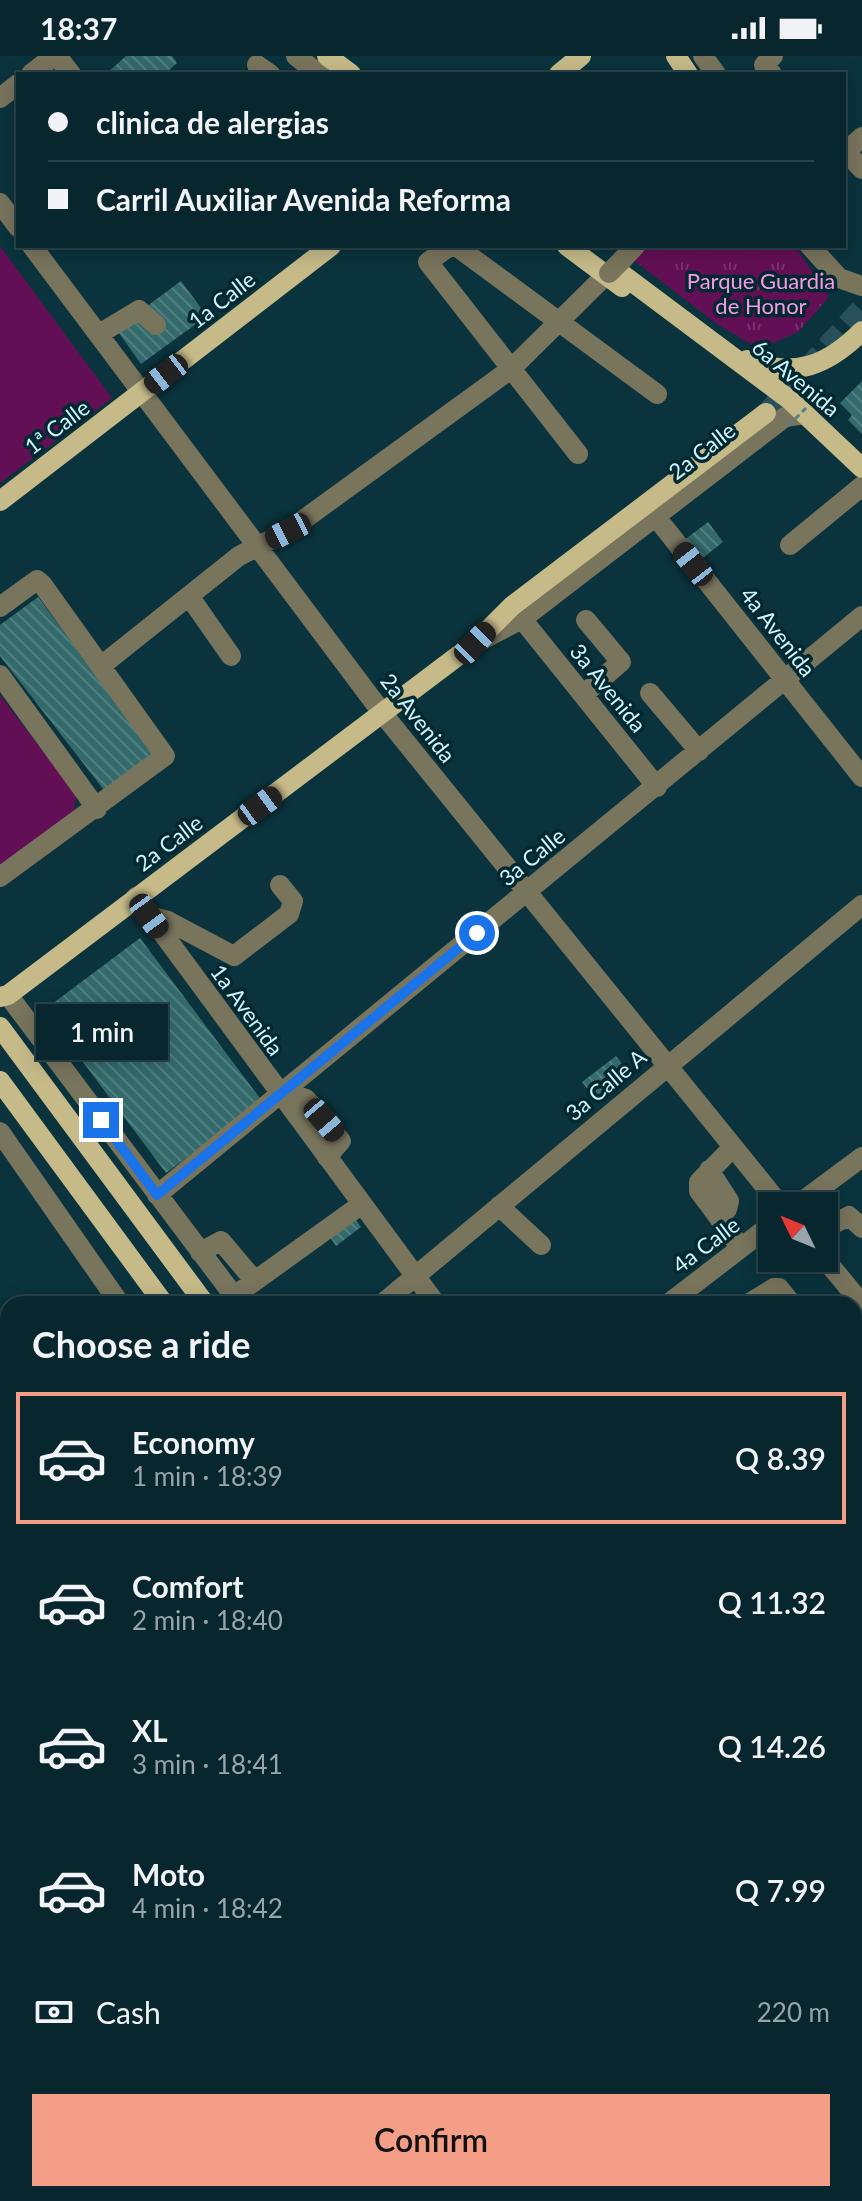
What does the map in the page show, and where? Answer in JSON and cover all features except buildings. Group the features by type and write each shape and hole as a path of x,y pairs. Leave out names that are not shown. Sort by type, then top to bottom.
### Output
{"main road":[{"path":"327,56 348,72"},
{"path":"561,72 581,56"},
{"name":"1a Calle","path":"142,392 328,248"},
{"path":"573,248 617,264 783,405 800,416"},
{"name":"6a Avenida","path":"588,248 617,264 862,468"},
{"path":"718,346 765,367 800,367 839,354 862,331"},
{"name":"1ª Calle","path":"0,501 142,392"},
{"name":"2a Calle","path":"3,1002 136,897 475,643 512,606 766,413"},
{"path":"0,1027 199,1296"},
{"path":"0,1081 158,1296"}],"street":[{"path":"34,72 56,56 69,72"},
{"path":"770,72 764,65 773,56"},
{"path":"0,98 16,86"},
{"path":"846,151 862,137"},
{"path":"846,153 862,169"},
{"path":"0,203 16,224"},
{"name":"2a Avenida","path":"34,248 383,714 770,1192"},
{"path":"450,248 428,262 578,454"},
{"path":"456,248 657,394"},
{"path":"812,248 828,268 858,285"},
{"path":"101,666 258,546 288,531 511,369 617,264"},
{"path":"99,334 135,310 156,325"},
{"name":"2a Calle","path":"475,643 522,619 785,417 800,416"},
{"path":"790,545 862,486"},
{"name":"4a Avenida","path":"656,517 862,777"},
{"path":"0,607 37,580 165,756 97,809 0,877"},
{"path":"189,596 231,656"},
{"name":"3a Calle","path":"157,1195 862,616"},
{"name":"3a Avenida","path":"522,619 657,787"},
{"path":"583,695 621,662 586,620"},
{"path":"0,675 97,809"},
{"path":"650,693 699,751"},
{"path":"149,916 168,921 234,956 289,914 293,901 280,885"},
{"name":"1a Avenida","path":"136,897 282,1094"},
{"name":"3a Calle A","path":"392,1296 667,1065 859,912"},
{"path":"3,1002 234,1296"},
{"path":"282,1094 306,1099 341,1141 327,1157 430,1296"},
{"path":"0,1132 111,1296"},
{"path":"733,1147 699,1182 699,1191 741,1248"},
{"path":"815,1192 862,1157"},
{"path":"240,1296 254,1280 362,1204"},
{"path":"499,1206 541,1245"},
{"path":"838,1224 858,1217"},
{"name":"4a Calle","path":"679,1296 758,1235"},
{"path":"200,1252 221,1241 254,1280"},
{"path":"836,1272 855,1296"},
{"path":"761,1296 774,1288 779,1288 786,1296"}],"green space":[{"path":"0,246 112,398 0,483"},
{"name":"Parque Guardia de Honor","path":"627,248 796,248 829,297 798,332 759,349 717,324 623,252"},
{"path":"0,695 76,795 73,822 0,865"}],"tunnel":[{"path":"766,413 862,307"}],"route":[{"path":"101,1120 157,1195 477,933"}]}
